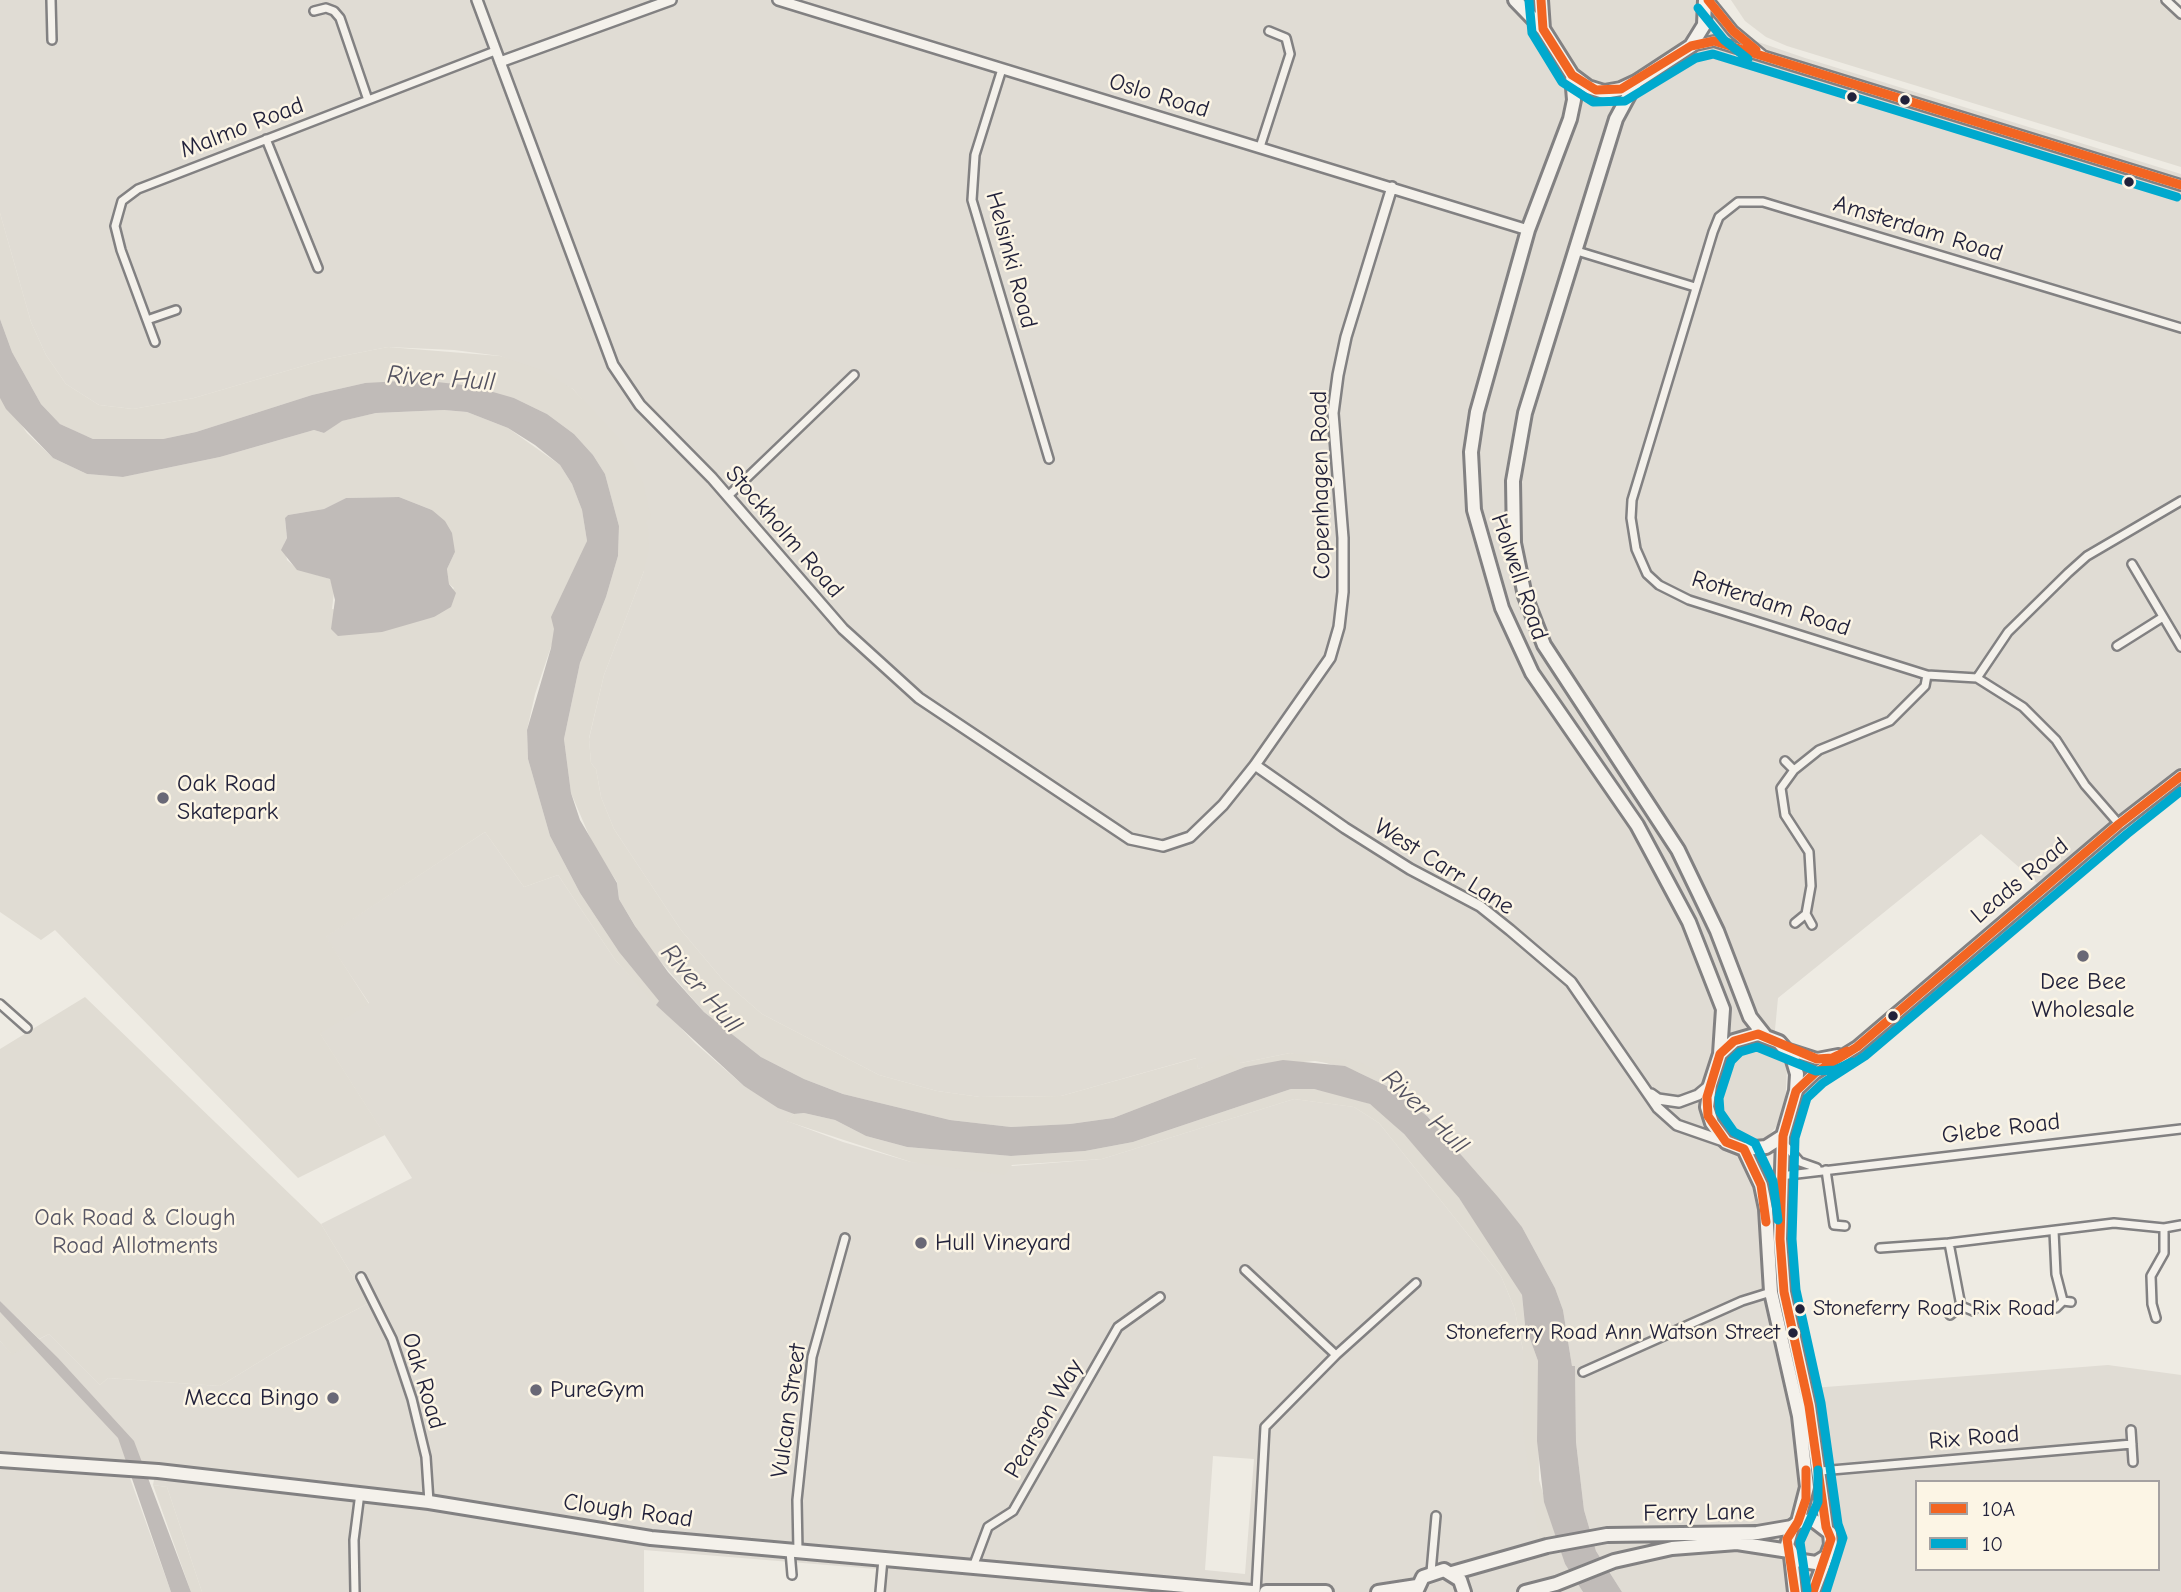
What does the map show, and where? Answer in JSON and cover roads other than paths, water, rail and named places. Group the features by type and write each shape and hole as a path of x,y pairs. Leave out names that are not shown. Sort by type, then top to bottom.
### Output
{"main road":[{"path":"1515,0 1543,29 1572,75 1588,87 1604,92 1621,89 1636,82 1691,46 1704,25 1707,0"},
{"path":"1541,0 1543,29"},
{"name":"Holwell Road","path":"1572,75 1574,100 1570,119 1528,230 1475,423 1470,470 1477,528 1502,608 1532,673 1637,825 1689,922 1723,1009 1720,1054"},
{"name":"Holwell Road","path":"1636,82 1616,119 1525,413 1515,461 1513,525 1525,596 1552,660 1636,782 1687,867 1717,931 1750,1017 1765,1036"},
{"name":"Leads Road","path":"1796,1091 1815,1073 1857,1047 2119,824 2181,776"},
{"path":"1783,1139 1766,1147 1744,1149 1726,1142 1708,1116 1710,1085 1720,1054 1743,1037 1765,1036 1786,1049 1795,1065 1796,1091 1783,1139 1780,1239 1784,1292 1809,1406 1826,1527 1831,1539 1813,1592"},
{"name":"Leads Road","path":"1786,1049 1817,1059 1832,1058 1857,1047"},
{"path":"1744,1149 1761,1185 1766,1209 1771,1293 1799,1416 1806,1473 1806,1499 1787,1539 1795,1592"},
{"name":"Clough Road","path":"0,1460 150,1471 360,1493 651,1538 1254,1592"},
{"path":"1795,1525 1813,1520 1826,1527"},
{"name":"Ferry Lane","path":"1442,1572 1546,1546 1607,1535 1757,1533 1795,1525"},
{"name":"Ferry Lane","path":"1524,1592 1556,1584 1614,1561 1671,1548 1716,1543 1790,1553"},
{"path":"1790,1553 1809,1564 1827,1556"},
{"path":"1378,1592 1417,1589 1442,1572 1460,1580 1464,1592"},
{"path":"1266,1592 1326,1592"}],"street":[{"path":"51,0 52,40"},
{"name":"Stockholm Road","path":"477,0 613,365 640,405 728,496 843,629 919,698 1130,839 1163,846 1190,837 1223,805 1255,765"},
{"path":"500,62 671,0"},
{"name":"Oslo Road","path":"778,0 1528,230"},
{"path":"1707,0 1733,31 1767,59"},
{"path":"2166,0 2181,13"},
{"path":"314,11 326,8 334,11 340,18 368,100"},
{"path":"1260,147 1290,54 1286,38 1269,31"},
{"path":"1691,46 1714,41 2181,185"},
{"name":"Malmo Road","path":"155,342 116,226 122,201 138,189 495,51"},
{"name":"Helsinki Road","path":"1002,69 975,155 972,200 1049,459"},
{"path":"266,139 318,268"},
{"name":"Copenhagen Road","path":"1255,765 1324,669 1339,627 1343,592 1343,538 1334,413 1338,375 1346,337 1392,187"},
{"name":"Amsterdam Road","path":"1695,287 1719,217 1738,202 1763,202 2181,328"},
{"path":"1577,251 1695,287"},
{"name":"Rotterdam Road","path":"1695,287 1632,500 1631,518 1636,549 1647,574 1660,585 1689,600 1927,675 1977,678 2023,706 2056,740 2085,785 2119,824"},
{"path":"147,320 176,310"},
{"path":"728,496 854,375"},
{"path":"1977,678 2008,632 2087,556 2181,501"},
{"path":"2132,564 2181,647"},
{"path":"2117,646 2163,617"},
{"path":"1812,925 1807,914 1811,886 1809,852 1785,815 1782,788 1794,769 1819,750 1890,721 1925,686 1927,675"},
{"path":"1785,761 1794,769"},
{"name":"West Carr Lane","path":"1255,765 1409,869 1479,906 1520,938 1570,982 1658,1108 1677,1125 1726,1142"},
{"path":"1795,923 1807,914"},
{"path":"0,1004 27,1028"},
{"path":"1644,1089 1658,1099 1679,1102 1699,1095 1710,1085"},
{"name":"Glebe Road","path":"1780,1176 2181,1129"},
{"path":"1783,1139 1800,1162 1826,1170 1834,1225 1845,1226"},
{"path":"1880,1248 1949,1244 2114,1223 2164,1228 2181,1225"},
{"path":"2156,1318 2152,1304 2151,1276 2164,1253 2164,1228"},
{"path":"2054,1231 2056,1275 2067,1302 2056,1308"},
{"name":"Vulcan Street","path":"792,1575 812,1357 845,1237"},
{"path":"1949,1244 1961,1306"},
{"path":"1245,1270 1336,1355"},
{"name":"Oak Road","path":"361,1277 392,1339 412,1399 426,1457 429,1502"},
{"path":"1254,1592 1265,1427 1336,1355 1416,1283"},
{"path":"1583,1372 1733,1305 1771,1293"},
{"name":"Pearson Way","path":"973,1567 988,1527 1013,1511 1118,1327 1160,1297"},
{"path":"1961,1306 1973,1311"},
{"path":"1950,1315 1961,1306"},
{"path":"2131,1430 2133,1462"},
{"name":"Rix Road","path":"1820,1471 2132,1444"},
{"path":"355,1592 354,1540 360,1493"},
{"path":"1436,1516 1435,1550 1442,1572"},
{"path":"880,1592 883,1559"}],"place":[{"name":"Oak Road Skatepark","path":"163,798"},
{"name":"Dee Bee Wholesale","path":"2083,956"},
{"name":"Hull Vineyard","path":"921,1243"},
{"name":"Stoneferry Road Rix Road","path":"1800,1309"},
{"name":"Stoneferry Road Ann Watson Street","path":"1793,1333"},
{"name":"PureGym","path":"536,1390"},
{"name":"Mecca Bingo","path":"333,1398"}],"water label":[{"name":"River Hull","path":"441,379"},
{"name":"River Hull","path":"701,989"},
{"name":"River Hull","path":"1425,1112"}],"park label":[{"name":"Oak Road & Clough Road Allotments","path":"135,1232"}]}
